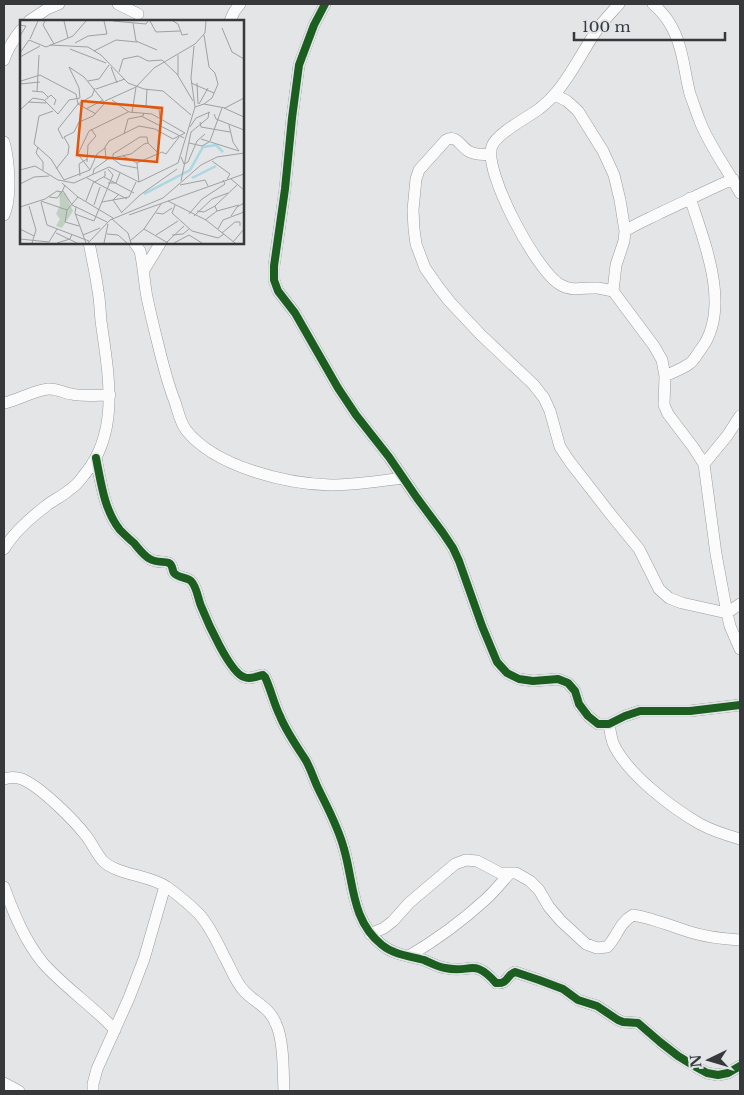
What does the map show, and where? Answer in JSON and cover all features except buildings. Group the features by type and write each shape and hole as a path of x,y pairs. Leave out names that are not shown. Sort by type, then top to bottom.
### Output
{"street":[{"path":"30,20 47,9 59,4"},
{"path":"118,4 139,13"},
{"path":"230,20 240,4"},
{"path":"325,4 311,33 300,65 274,266 274,280 278,291 295,313 338,388 443,533 459,561 497,662 507,673 519,679 533,682 558,679 568,683 575,691 579,704 588,716 598,724 609,724 640,711 690,711 740,704"},
{"path":"619,4 596,31 555,95 502,134 492,146 493,167 507,206 538,262 560,285 572,289 597,288 613,291 654,346 662,360 665,376 664,405 668,414 704,464 716,554 727,612 730,626 740,649"},
{"path":"653,4 672,26 679,44 690,93 699,120 740,193"},
{"path":"4,60 5,55 20,31"},
{"path":"555,95 567,101 578,110 603,151 614,175 625,231 624,241 616,265 613,291"},
{"path":"491,154 480,155 472,153 466,150 455,138 450,138 419,170 416,179 414,228 416,244 425,268 450,302 481,335 533,384 544,398 550,411 560,447 639,549 660,589 669,598 682,603 727,612 740,604"},
{"path":"4,142 8,155 8,200 4,215"},
{"path":"625,231 690,198 733,179"},
{"path":"665,376 690,363 707,341 714,318 715,289 710,258 690,198"},
{"path":"4,549 24,524 47,505 69,491 85,474 103,443 108,422 109,377 98,289 89,244"},
{"path":"135,244 140,251 151,316 172,395 185,429 198,442 211,452 236,464 268,476 298,482 333,485 403,478"},
{"path":"144,270 160,244"},
{"path":"4,403 28,394 51,389 87,396 110,395"},
{"path":"704,464 727,436 740,416"},
{"path":"96,458 106,501 112,518 120,529 146,556 152,560 169,563 176,575 190,580 213,632 228,660 240,676 251,678 263,675 265,677 280,716 306,761 337,826 344,849 356,907 363,924 370,934 383,946 395,952 425,960 445,968 455,970 482,969 496,983 508,980 515,972 562,989 578,1000 597,1006 618,1020 638,1023 678,1056 707,1073 718,1075 728,1073 740,1066"},
{"path":"609,724 613,742 626,764 648,785 674,807 701,824 740,839"},
{"path":"4,779 9,777 30,783 70,818 104,861 111,866 143,876 165,886 188,903 200,915 215,937 237,981 245,992 268,1012 276,1023 280,1038 284,1091"},
{"path":"370,934 393,922 409,902 455,864 466,860 477,861 500,873 516,874 530,881 539,890 560,921 586,944 597,948 607,947 613,941 621,924 633,915 646,917 698,934 740,940"},
{"path":"409,956 428,945 466,917 487,899 509,874"},
{"path":"93,1091 97,1069 129,998 144,959 165,886"},
{"path":"4,887 30,945 43,963 115,1030"},
{"path":"4,1083 19,1091"}],"cycle path":[{"path":"325,4 314,25 299,65 274,266 274,280 278,291 295,313 338,388 356,415 389,457 453,548 497,662 507,673 519,679 533,681 558,679 568,683 575,691 579,704 588,716 598,724 609,724 640,711 690,711 740,705"},
{"path":"96,458 107,505 120,530 148,558 169,563 176,575 191,581 195,586 204,613 220,646 238,673 246,678 263,675 265,677 282,722 307,762 339,832 359,913 364,924 382,945 397,953 424,960 437,966 454,969 477,968 496,983 505,981 515,972 563,989 578,1000 597,1006 618,1020 638,1023 678,1056 707,1073 718,1075 728,1073 740,1066"}]}
